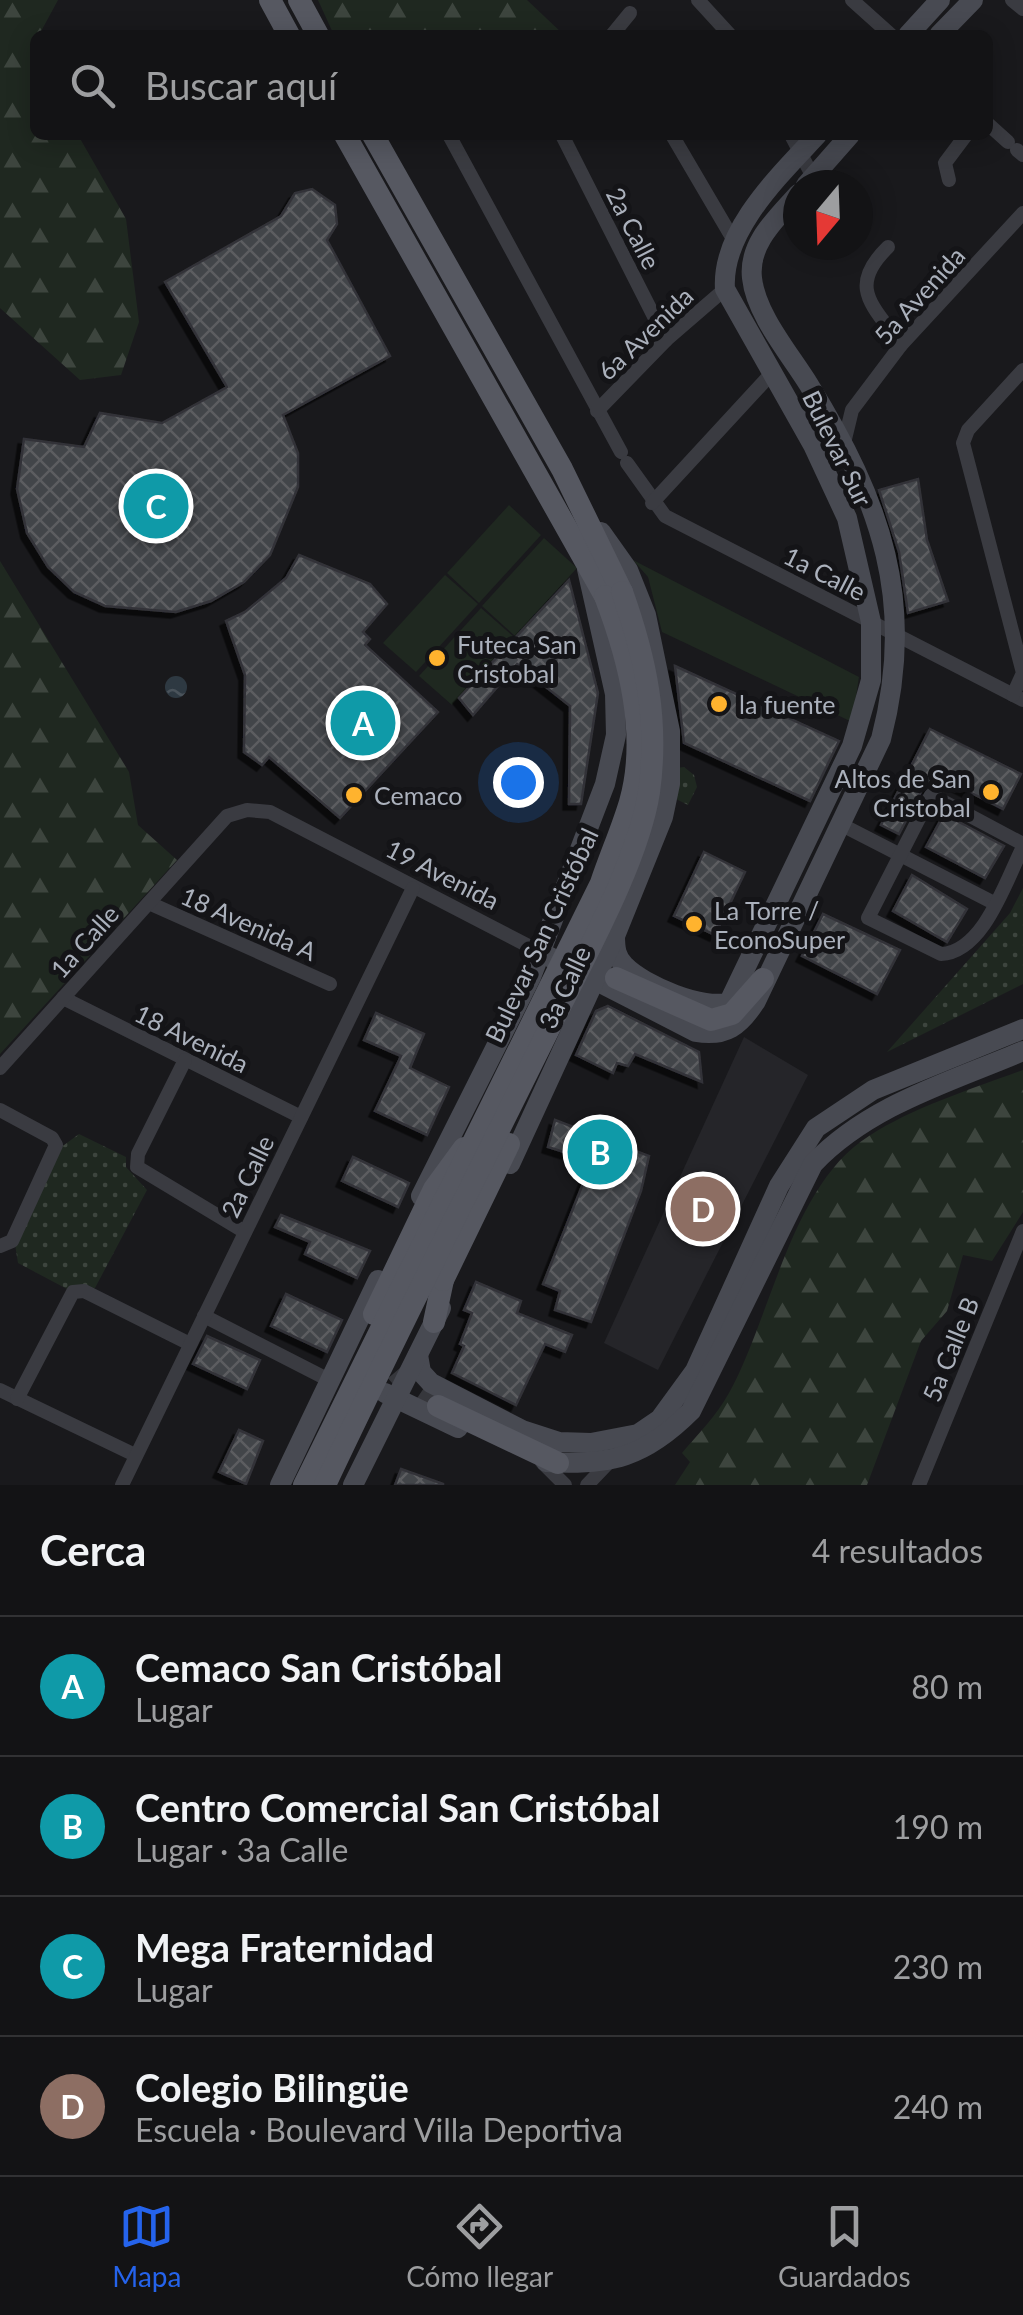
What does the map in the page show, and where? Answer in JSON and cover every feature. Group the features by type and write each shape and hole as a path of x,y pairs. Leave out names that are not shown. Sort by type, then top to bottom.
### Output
{"main road":[{"path":"270,0 287,30"},
{"path":"299,0 315,30"},
{"path":"913,30 940,0"},
{"path":"944,30 973,0"},
{"name":"Bulevar San Cristóbal","path":"304,1485 601,882 630,801 635,728 614,594 586,562 348,140"},
{"name":"Bulevar San Cristóbal","path":"325,1485 561,1004 638,832 648,797 654,726 649,681 576,496 376,140"},
{"path":"819,170 846,140"},
{"path":"725,289 724,265 732,239 796,144"},
{"name":"Bulevar Sur","path":"752,979 842,826 882,739 891,703 894,634 889,561 873,504 844,443 760,305 752,278 754,251 783,213"},
{"name":"Bulevar Sur","path":"724,1033 746,1016 752,979 852,746 871,680 872,622 847,518 814,446 725,289"},
{"name":"3a Calle","path":"353,1485 539,1102 605,980 615,936 663,817 670,784 670,732 646,614 628,570 576,496"},
{"name":"3a Calle","path":"280,1485 344,1348 542,953 596,812 613,750 616,718 611,670 586,562"},
{"path":"576,902 609,822 635,728"},
{"path":"596,812 610,802 663,817"},
{"path":"615,936 618,957 629,970 700,1005 716,1007 729,1002 752,979"},
{"name":"19 Avenida","path":"542,953 605,980 696,1032 724,1033"},
{"path":"605,980 711,1020 732,1014 752,979"},
{"path":"434,1322 443,1280 539,1082 561,1004"},
{"path":"344,1348 352,1367 368,1384 555,1470 610,1460 651,1447 691,1411 779,1186 816,1128 873,1090 1023,1028"},
{"path":"418,1356 421,1372 431,1383 522,1430 559,1442 591,1443 638,1434 660,1419 688,1383 725,1325 798,1190 833,1142 881,1110 1023,1052"},
{"path":"475,1087 487,1080 514,1078 532,1088 539,1102"},
{"path":"374,1314 434,1189 477,1134"},
{"path":"438,1406 555,1470"},
{"path":"308,1424 338,1416 366,1424 377,1434"}],"street":[{"path":"698,0 725,30"},
{"path":"852,0 885,30"},
{"path":"1012,0 1023,9"},
{"path":"616,30 630,13"},
{"path":"993,128 1016,149"},
{"name":"1a Calle","path":"452,140 597,411 652,503 666,516 1018,698"},
{"name":"2a Calle","path":"565,140 666,340"},
{"path":"675,140 732,239"},
{"path":"950,180 945,163 962,140"},
{"path":"796,144 805,170"},
{"name":"5a Avenida","path":"844,443 852,410 901,346 1023,213"},
{"path":"888,247 868,266 864,285 866,296 901,346"},
{"name":"6a Avenida","path":"597,411 666,340 725,289"},
{"path":"1018,698 1022,673 963,443 968,430 1023,370"},
{"path":"652,503 772,373"},
{"path":"814,446 817,426 829,417 852,410"},
{"path":"931,795 1023,846 976,936 951,954 940,954 868,918 931,795"},
{"name":"1a Calle","path":"0,1068 227,816 247,810"},
{"name":"19 Avenida","path":"247,810 270,812 542,953"},
{"path":"842,826 994,903"},
{"name":"2a Calle","path":"122,1485 413,888"},
{"name":"18 Avenida A","path":"149,902 330,984"},
{"name":"18 Avenida","path":"62,998 301,1117"},
{"path":"186,1060 138,1154 137,1167 245,1232"},
{"path":"0,1110 52,1138 56,1145 12,1241 2,1246"},
{"name":"5a Calle B","path":"919,1485 1023,1231"},
{"path":"16,1399 72,1292 84,1291 190,1344"},
{"path":"204,1316 329,1380"},
{"path":"0,1390 136,1455"},
{"path":"587,1485 610,1460"}],"shaded area":[{"path":"744,1037 808,1075 658,1370 604,1343"}],"green space":[{"path":"0,0 58,0 42,30 30,30 30,140 81,140 126,219 139,322 121,375 80,380 0,308"},
{"path":"318,0 527,0 559,30 332,30"},
{"path":"509,505 541,535 479,603 447,573"},
{"path":"544,538 577,568 515,636 482,606"},
{"path":"633,560 859,677 852,722 662,632 648,577"},
{"path":"0,561 129,772 138,825 177,860 0,1054"},
{"path":"445,575 478,604 416,672 383,643"},
{"path":"481,608 514,637 452,705 419,676"},
{"name":"la fuente","path":"684,767 694,775 697,787 688,805 672,797 677,768"},
{"path":"1023,888 1023,984 887,1052 1010,913"},
{"path":"1023,1070 1023,1212 992,1261 963,1255 947,1311 921,1341 867,1485 675,1485 690,1462 682,1453 719,1409 744,1362 802,1218 842,1158 869,1136 905,1116"},
{"path":"79,1134 126,1157 126,1167 147,1190 95,1288 67,1289 18,1263 14,1238 60,1148"}],"water":[{"path":"176,676 184,679 184,695 176,698 168,695 165,687 168,679"}],"building":[{"path":"312,189 335,205 337,224 327,240 390,356 283,415 298,453 298,487 270,555 244,582 211,601 176,612 105,606 74,592 48,567 27,533 17,489 24,439 84,447 100,413 162,423 227,387 165,282 281,216 295,193"},
{"path":"918,479 927,540 948,601 908,613 899,552 879,490"},
{"path":"299,555 370,584 387,604 363,632 370,639 365,645 438,712 340,818 269,757 262,765 244,752 245,675 226,621 245,612 286,578"},
{"path":"569,580 598,693 581,804 569,804 570,706 517,664 473,715 459,698"},
{"name":"la fuente","path":"675,666 839,741 810,801 684,743"},
{"name":"Altos de San Cristobal","path":"930,729 1021,774 1003,809 938,776 933,785 922,790 899,834 881,825"},
{"name":"Altos de San Cristobal","path":"944,814 1004,846 985,878 926,847"},
{"path":"704,852 745,872 715,935 674,916"},
{"name":"Altos de San Cristobal","path":"912,875 967,909 947,942 893,911"},
{"path":"823,914 900,950 877,994 802,956"},
{"path":"608,1006 699,1052 702,1082 635,1054 628,1066 617,1063 613,1073 576,1055 596,1011"},
{"path":"376,1013 424,1034 410,1068 449,1087 427,1135 375,1111 401,1056 364,1040"},
{"path":"555,1120 649,1156 641,1191 591,1322 555,1310 560,1291 543,1284 592,1161 548,1147"},
{"path":"353,1157 409,1183 398,1207 342,1181"},
{"path":"281,1215 370,1251 357,1278 305,1254 310,1242 275,1227"},
{"path":"476,1282 521,1301 517,1313 572,1335 565,1352 545,1344 516,1405 452,1373 464,1346 460,1344 472,1313 464,1310"},
{"path":"286,1294 342,1320 327,1352 271,1326"},
{"path":"207,1336 260,1360 247,1389 193,1364"},
{"path":"239,1430 263,1441 246,1484 219,1472"},
{"path":"401,1469 443,1484 443,1485 395,1485"}],"tunnel":[{"path":"375,1346 409,1386 438,1406"}],"place":[{"name":"Mega Fraternidad","path":"156,506"},
{"name":"Futeca San Cristobal","path":"437,658"},
{"name":"la fuente","path":"719,704"},
{"name":"Cemaco San Cristóbal","path":"363,723"},
{"name":"Altos de San Cristobal","path":"991,792"},
{"name":"Cemaco","path":"354,795"},
{"name":"La Torre / EconoSuper","path":"694,924"},
{"name":"Centro Comercial San Cristóbal","path":"600,1152"},
{"name":"Colegio Bilingüe","path":"703,1209"}]}
